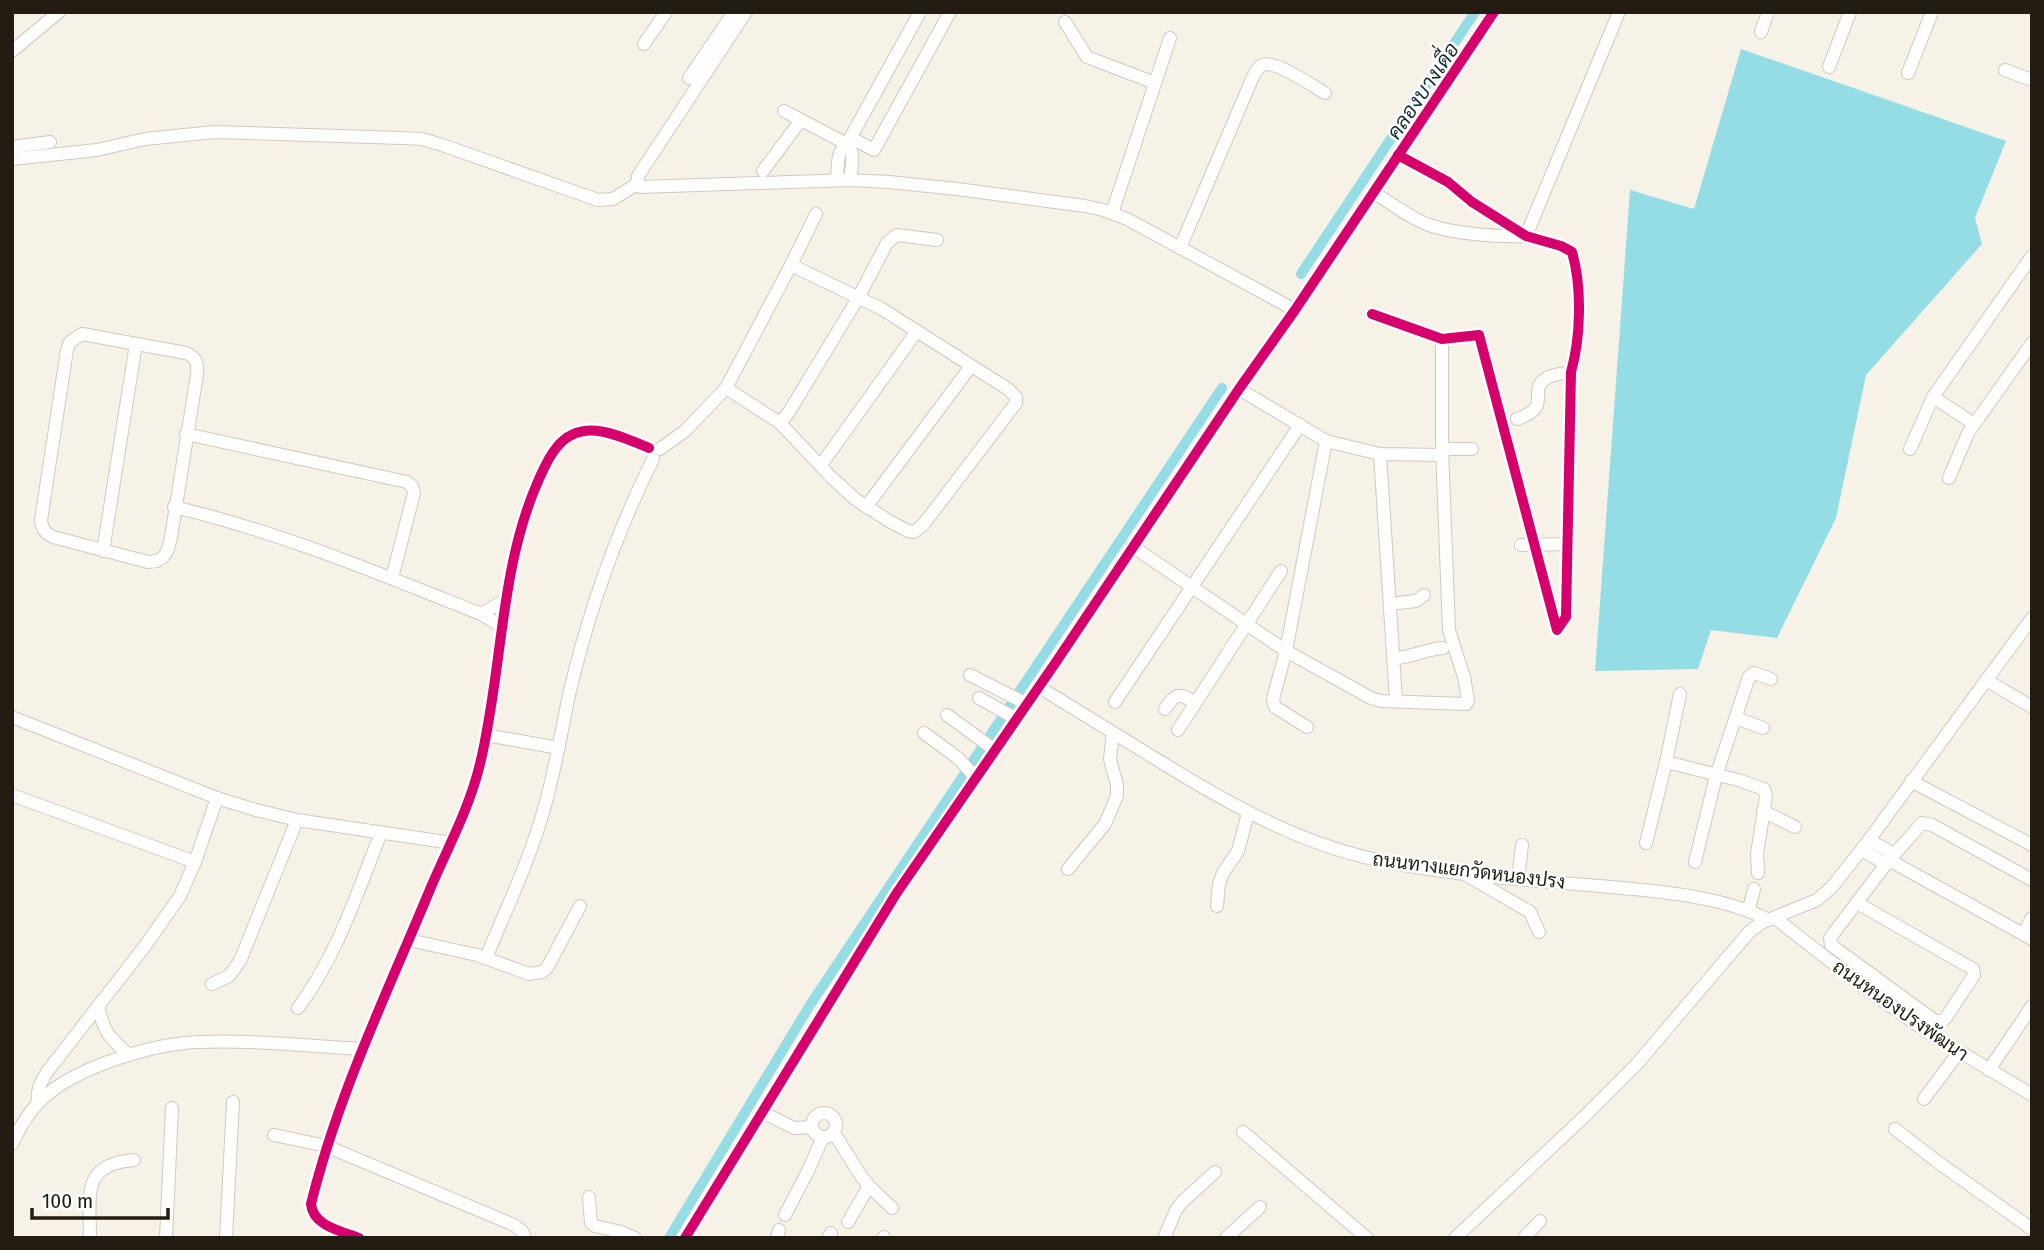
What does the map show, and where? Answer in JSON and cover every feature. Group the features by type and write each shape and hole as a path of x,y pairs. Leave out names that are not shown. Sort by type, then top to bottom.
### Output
{"street":[{"path":"12,51 59,12"},
{"path":"643,44 666,12"},
{"path":"689,78 734,12"},
{"path":"637,184 638,176 746,12"},
{"path":"837,179 841,148 849,141 920,12"},
{"path":"784,111 874,150 950,12"},
{"path":"685,1238 971,773 1020,700 1039,687 1132,545 1295,310 1494,12"},
{"path":"1526,236 1619,12"},
{"path":"1761,32 1768,12"},
{"path":"1829,67 1850,12"},
{"path":"1908,73 1932,12"},
{"path":"1065,22 1082,51 1093,61 1155,83"},
{"path":"1112,213 1170,38"},
{"path":"1180,248 1260,66 1276,66 1325,93"},
{"path":"2005,70 2032,80"},
{"path":"763,171 801,120"},
{"path":"12,159 97,150 181,134 214,132 349,135 422,139 598,200 613,199 637,184"},
{"path":"849,141 852,155 850,180"},
{"path":"12,147 50,142"},
{"path":"1372,314 1442,338 1479,335 1528,545 1557,630 1566,617 1571,372 1575,358 1578,312 1572,252 1526,236 1472,202 1448,182 1398,155"},
{"path":"637,184 645,188 837,179 957,189 1085,206 1112,213 1295,310"},
{"path":"1373,192 1417,219 1440,228 1507,237 1526,236"},
{"path":"485,958 543,813 569,695 598,590 654,452 685,431 726,387 792,265 816,214"},
{"path":"780,423 859,298 891,239 897,235 937,240"},
{"path":"1910,449 1933,397 2032,256"},
{"path":"726,387 780,423 839,484 866,507 914,533 1013,408 1016,397 1014,393 882,309 792,265"},
{"path":"821,465 917,331"},
{"path":"82,334 136,344 186,353 195,359 198,370 169,549 164,558 148,562 53,537 44,531 41,520 70,342 82,334"},
{"path":"1132,545 1286,652 1371,698 1381,701 1462,705 1468,703 1464,677 1449,629 1442,338"},
{"path":"1949,478 1968,433 2032,343"},
{"path":"103,551 136,344"},
{"path":"866,507 971,366"},
{"path":"1517,419 1533,412 1537,406 1543,380 1571,372"},
{"path":"1239,389 1326,441 1380,454 1472,449"},
{"path":"1933,397 1974,424"},
{"path":"1115,702 1300,425"},
{"path":"359,1238 324,1224 316,1218 311,1204 326,1146 363,1049 469,802 486,735 507,599 523,523 534,491 550,455 558,444 581,430 594,429 610,433 654,452"},
{"path":"186,434 407,482 412,486 414,494 392,578"},
{"path":"1307,727 1275,707 1273,699 1286,652 1326,441"},
{"path":"1380,454 1396,701"},
{"path":"174,507 250,528 392,578 481,614 503,627"},
{"path":"1528,545 1567,544"},
{"path":"1178,730 1281,571"},
{"path":"1390,604 1416,601 1424,595"},
{"path":"481,614 507,599"},
{"path":"1455,1238 1626,1075 1750,931 1824,895 1866,845 2032,618"},
{"path":"1394,658 1407,658 1426,650 1443,648"},
{"path":"1695,862 1716,776 1751,675 1754,673 1771,679"},
{"path":"970,674 1020,700"},
{"path":"1986,680 2032,707"},
{"name":"ถนนทางแยกวัดหนองปรง","path":"1039,687 1248,813 1309,839 1356,855 1465,873 1519,870 1722,902 1752,898 1772,919"},
{"path":"1646,843 1680,694"},
{"path":"1164,709 1176,696 1185,696 1195,703"},
{"path":"979,698 1011,716"},
{"path":"947,715 989,746"},
{"path":"12,717 217,798 297,820 452,843"},
{"path":"1735,718 1763,728"},
{"path":"924,733 958,758 971,773"},
{"path":"486,735 559,748"},
{"path":"1068,869 1105,824 1117,796 1113,767 1118,760 1117,735"},
{"path":"1666,762 1764,789 1766,797 1757,854 1758,873"},
{"path":"1911,781 2032,845"},
{"path":"12,795 195,862"},
{"path":"38,1103 40,1083 180,896 217,798"},
{"path":"1763,811 1795,827"},
{"path":"1217,906 1219,884 1238,851 1248,813"},
{"path":"212,984 229,976 240,961 297,820"},
{"path":"1857,903 1973,969 1974,975 1942,1021 1935,1021 1831,944 1830,938 1890,859 1918,826 1926,823 2032,880"},
{"path":"298,1008 314,987 331,956 381,833"},
{"path":"1519,870 1522,845"},
{"path":"1866,845 2027,937 2032,918"},
{"path":"1465,873 1530,912 1539,932"},
{"path":"410,940 485,958 529,974 542,972 580,906"},
{"name":"ถนนหนองปรงพัฒนา","path":"1772,919 1866,989 1959,1052 2032,1095"},
{"path":"98,1006 105,1033 129,1055"},
{"path":"1989,1070 2032,1006"},
{"path":"12,1144 29,1114 58,1087 92,1068 162,1046 235,1042 363,1049"},
{"path":"1924,1099 1959,1052"},
{"path":"226,1238 233,1102"},
{"path":"166,1238 172,1108"},
{"path":"762,1112 794,1128 812,1127"},
{"path":"785,1215 836,1122 832,1115 824,1113 817,1116 812,1127"},
{"path":"812,1127 816,1134 828,1135 869,1186 892,1208"},
{"path":"1895,1129 2032,1229"},
{"path":"1243,1132 1367,1238"},
{"path":"274,1135 326,1146 514,1224 525,1238"},
{"path":"90,1238 90,1203 95,1174 113,1163 134,1160"},
{"path":"1164,1238 1182,1202 1215,1172"},
{"path":"848,1222 869,1186"},
{"path":"589,1197 591,1223 635,1238"},
{"path":"1226,1238 1260,1207"},
{"path":"1524,1238 1540,1221"}],"water":[{"path":"1741,49 2006,141 1975,218 1982,244 1866,375 1836,518 1777,638 1711,630 1698,669 1595,671 1630,190 1694,209"}],"waterway":[{"name":"คลองบางเดื่อ","path":"1301,274 1475,12"},
{"name":"คลองบางเดื่อ","path":"669,1238 810,1005 1222,388"}],"cycle path":[{"path":"685,1238 896,894 1295,310 1494,12"},
{"path":"1372,314 1442,339 1479,335 1557,630 1566,617 1571,372 1577,343 1579,312 1572,252 1526,236 1472,202 1448,182 1398,155"},
{"path":"359,1238 322,1223 311,1204 349,1083 464,812 480,764 509,584 526,513 539,479 554,451 567,438 578,432 601,431 649,448"}]}
